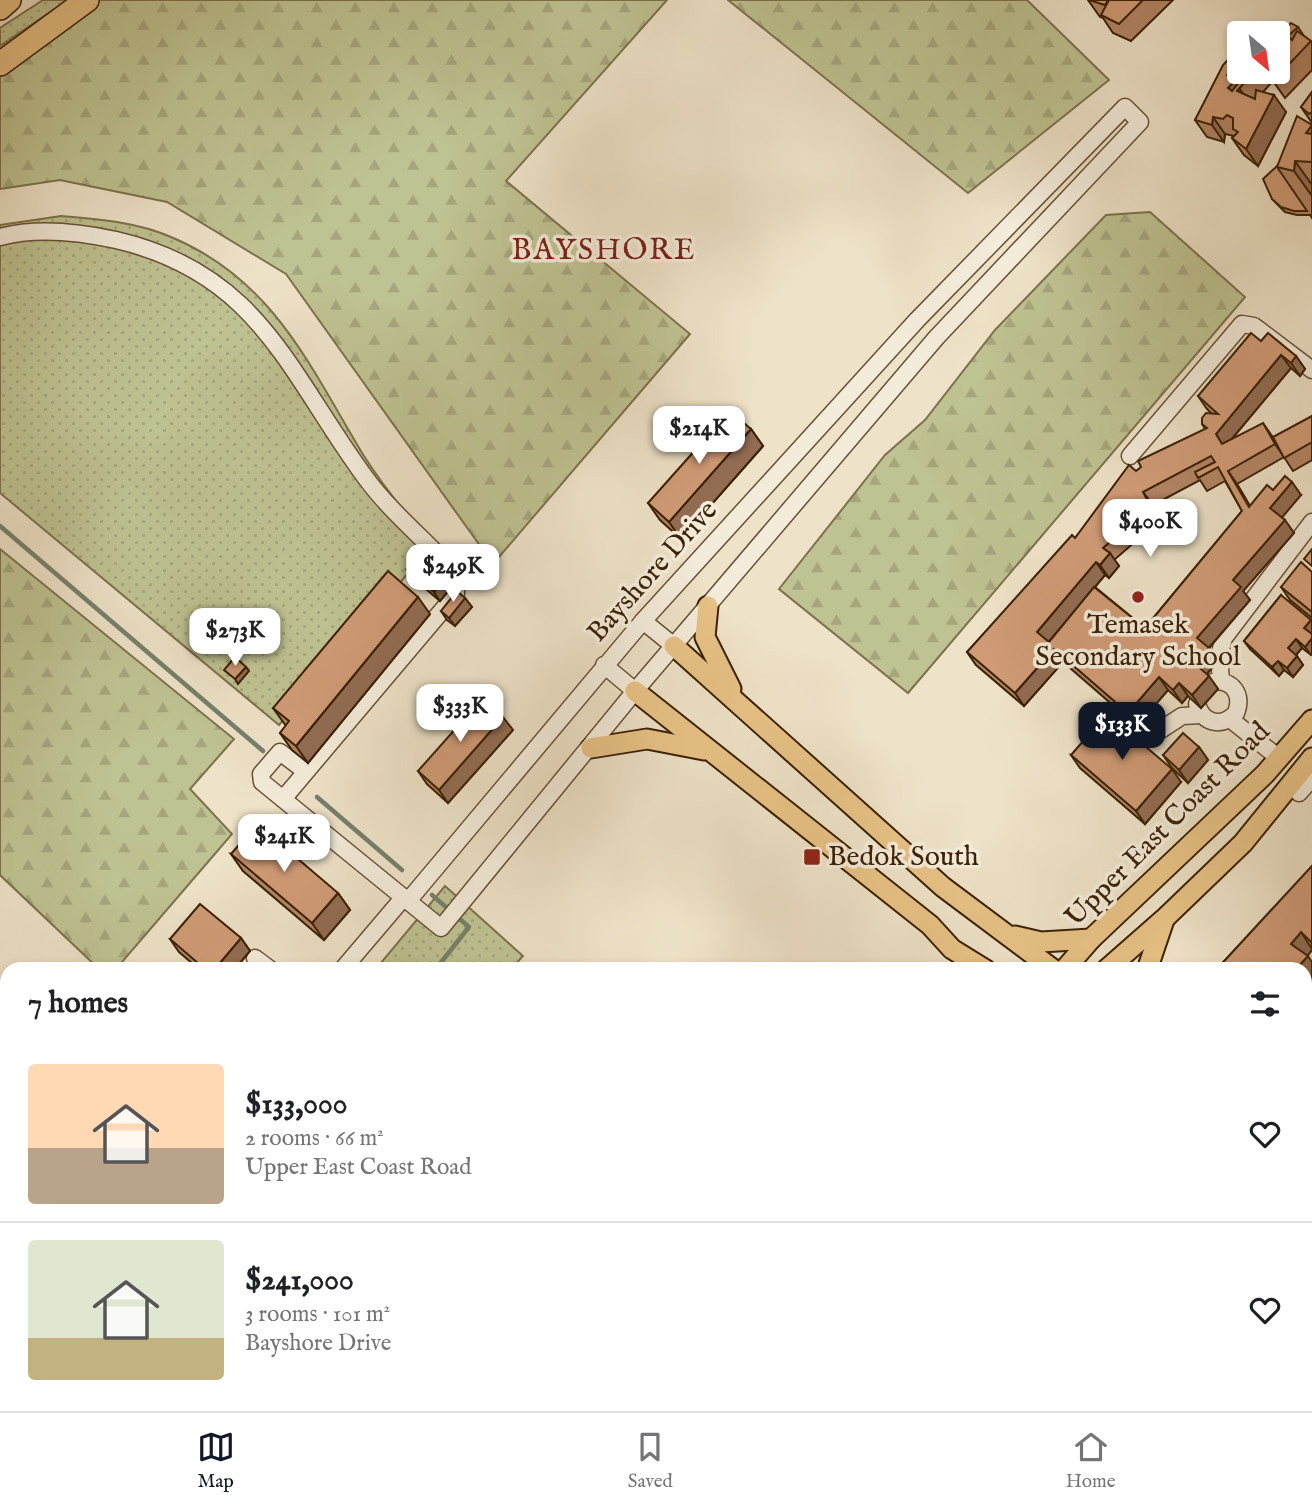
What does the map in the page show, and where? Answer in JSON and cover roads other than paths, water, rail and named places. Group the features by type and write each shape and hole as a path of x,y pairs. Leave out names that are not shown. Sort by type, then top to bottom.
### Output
{"highway":[{"path":"0,8 9,0"},
{"path":"0,64 87,0"}],"main road":[{"path":"708,606 705,637 727,683 752,717"},
{"path":"674,646 943,887 1043,962"},
{"path":"635,691 930,925 952,949 959,962"},
{"name":"Upper East Coast Road","path":"1071,962 1090,939 1279,758 1312,720"},
{"path":"591,748 647,739 712,752"},
{"name":"Upper East Coast Road","path":"1115,962 1243,843 1312,758"},
{"path":"1150,962 1164,919"},
{"path":"1003,933 1041,942 1090,939"},
{"path":"952,949 973,962"}],"street":[{"name":"Bayshore Drive","path":"349,962 643,621 917,320 1125,107 1140,121 1125,137"},
{"path":"305,771 283,752 278,753 261,774 262,782 441,928 635,691 936,338 1125,137 1110,122"},
{"path":"0,237 82,232 150,248 199,273 228,292 271,336 364,475 395,516 456,574 456,594 283,799"},
{"path":"1130,456 1242,324 1254,326 1312,370"},
{"path":"1156,733 1182,716 1199,709 1215,723 1230,719 1236,713 1239,697 1229,684 1216,682 1224,638 1312,522"},
{"path":"643,621 674,646"},
{"path":"604,665 635,691"},
{"path":"1230,719 1279,758"},
{"path":"1299,793 1312,778"},
{"path":"255,958 260,962"}],"waterway":[{"path":"0,526 263,751"},
{"path":"317,797 402,870"},
{"path":"432,895 469,927 441,962"}],"place":[{"name":"Temasek Secondary School","path":"1138,597"},
{"name":"Bedok South","path":"812,857"}],"district":[{"name":"BAYSHORE","path":"604,251"}]}
